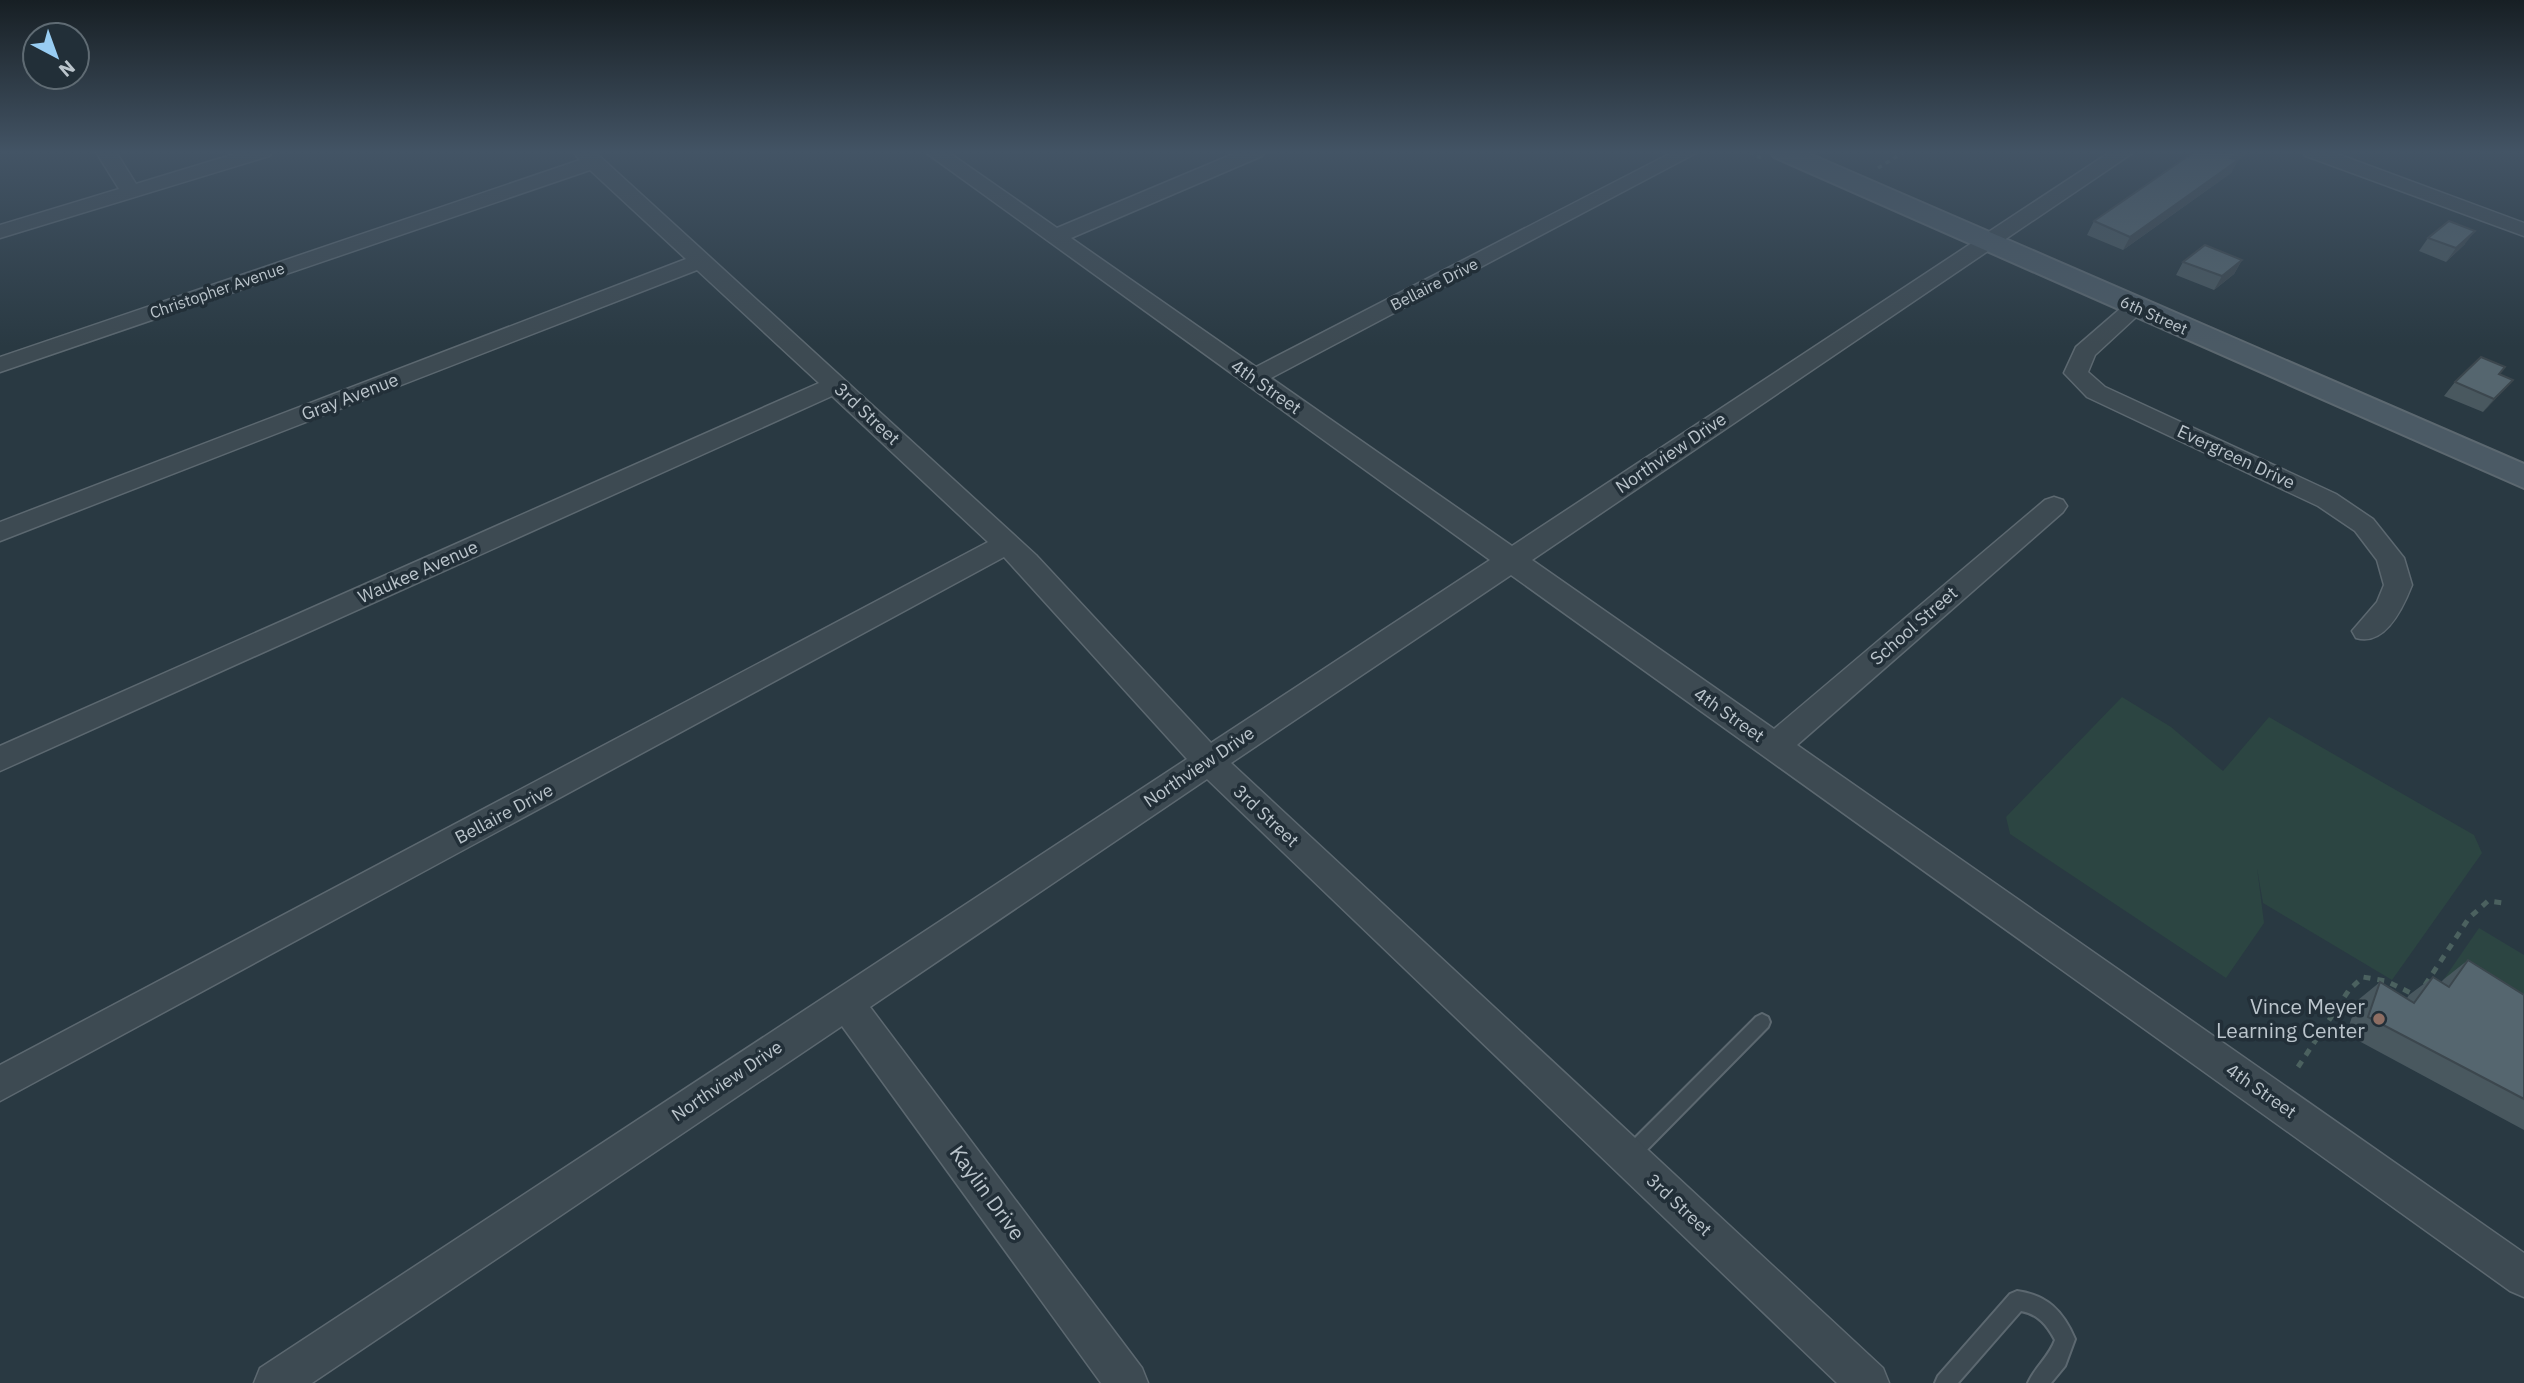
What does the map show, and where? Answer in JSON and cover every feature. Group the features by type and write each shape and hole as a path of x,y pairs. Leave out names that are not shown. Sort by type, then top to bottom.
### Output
{"main road":[{"name":"6th Street","path":"1930,217 2524,477"}],"street":[{"path":"0,232 51,217"},
{"name":"Christopher Avenue","path":"0,365 420,217"},
{"name":"3rd Street","path":"653,217 1007,544 1208,761 1868,1383"},
{"name":"4th Street","path":"1026,217 2524,1277"},
{"path":"1055,237 1103,217"},
{"name":"Bellaire Drive","path":"1253,378 1564,217"},
{"name":"Northview Drive","path":"275,1383 2026,217"},
{"path":"2488,217 2524,230"},
{"name":"Gray Avenue","path":"0,532 701,261"},
{"name":"Evergreen Drive","path":"2136,307 2084,352 2076,373 2083,383 2108,398 2327,500 2364,525 2390,558 2398,585 2389,607 2366,631"},
{"name":"Waukee Avenue","path":"0,759 835,385"},
{"name":"School Street","path":"1774,747 2054,506"},
{"name":"Bellaire Drive","path":"0,1084 1007,544"},
{"name":"Kaylin Drive","path":"846,1002 1127,1383"}],"lane":[{"path":"1628,1157 1762,1022"},
{"path":"1945,1383 2017,1301 2036,1302 2058,1323 2065,1339 2058,1359 2038,1383"}],"path":[{"path":"2298,1067 2349,990 2363,977 2386,981 2417,996 2469,918 2488,901 2504,903"},
{"path":"2400,1000 2407,991"}],"green space":[{"path":"2122,697 2171,727 2223,771 2269,717 2474,835 2482,853 2392,980 2263,903 2257,868 2264,923 2226,978 2010,834 2006,817"},
{"path":"2479,928 2524,955 2524,1029 2444,979"}],"building":[{"path":"2100,217 2159,217 2130,237 2094,221"},
{"path":"2449,221 2475,231 2456,248 2428,238"},
{"path":"2205,245 2242,260 2222,276 2183,262"},
{"path":"2481,357 2505,367 2499,374 2513,380 2494,399 2455,382"},
{"path":"2468,960 2524,995 2524,1099 2368,1017 2380,982 2414,1003 2433,977 2449,987"}],"place":[{"name":"Vince Meyer Learning Center","path":"2379,1019"}]}
